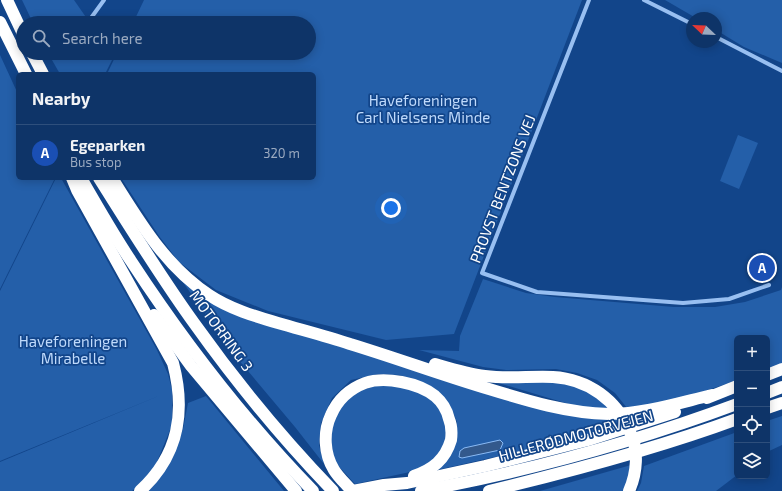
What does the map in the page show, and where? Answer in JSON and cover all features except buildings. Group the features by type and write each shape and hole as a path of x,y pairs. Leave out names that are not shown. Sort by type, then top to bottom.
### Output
{"highway":[{"path":"7,0 16,19"},
{"path":"0,22 16,54"},
{"path":"19,60 25,72"},
{"path":"36,60 42,72"},
{"path":"73,180 173,363 178,382 180,402 179,422 174,441 166,459 155,476 140,491"},
{"path":"82,180 131,261 182,334 238,407 294,472 313,491"},
{"name":"MOTORRING 3","path":"101,180 141,245 194,324 250,396 333,491"},
{"path":"113,180 152,240 180,274 209,295 228,306 245,313 350,344 518,398 556,408 582,412 609,414 635,413 712,395 734,387"},
{"path":"121,270 191,366 296,491"},
{"path":"350,344 471,374 502,377 554,377 575,381 597,391 612,403 620,412 632,435 636,464 631,488"},
{"path":"770,373 782,369"},
{"path":"384,485 423,473 438,463 445,454 449,445 452,435 452,426 448,413 440,401 435,396 417,386 404,382 381,380 367,382 356,387 344,396 328,420 326,433 326,445 334,470 352,491 384,485 407,483 485,466 588,440 685,409 712,395"},
{"path":"770,392 782,387"},
{"path":"770,407 782,402"},
{"name":"HILLERØDMOTORVEJEN","path":"421,491 562,459 647,434 734,405"},
{"path":"770,415 782,411"},
{"name":"HILLERØDMOTORVEJEN","path":"489,491 564,473 652,448 734,420"},
{"path":"719,426 734,424"},
{"path":"515,491 564,473"}],"street":[{"path":"93,16 104,0"},
{"name":"PROVST BENTZONS VEJ","path":"589,0 482,273 538,292 683,303 729,299 769,286"},
{"path":"644,0 686,21"},
{"path":"722,40 782,71"}],"green space":[{"path":"22,0 74,0 85,16 30,16"},
{"name":"Haveforeningen Carl Nielsens Minde","path":"144,0 582,0 454,334 386,340 268,311 216,290 179,262 159,236 122,180 316,180 316,72 108,72 114,60 316,60 316,16 136,16"},
{"path":"665,0 782,0 782,63 744,47 722,34 722,12 686,12"},
{"path":"0,55 16,90 16,180 54,180 0,289"},
{"path":"52,60 112,60 106,72 59,72"},
{"path":"738,135 758,143 739,189 720,181"},
{"name":"Haveforeningen Mirabelle","path":"55,180 62,180 157,350 168,374 172,390 172,425 152,474 132,491 0,491 0,462 161,395 0,461 0,291"},
{"path":"177,274 206,298 503,397 619,418 623,425 526,450 437,470 453,445 457,422 453,412 444,398 429,386 400,375 378,374 351,380 332,398 321,423 319,445 324,464 237,358"},
{"path":"483,279 526,293 555,297 674,307 715,307 745,302 781,290 782,287 782,364 770,369 770,335 734,335 734,381 683,397 627,408 615,393 597,380 577,373 556,369 506,370 483,367 419,350 459,351 460,336"},
{"path":"492,381 574,382 612,408 582,408"},
{"path":"378,385 404,386 425,394 440,405 447,421 445,442 435,459 419,470 355,484 332,459 329,441 333,425 342,405 357,392"},
{"path":"206,396 284,491 149,491 167,467 183,429 188,403"},
{"path":"782,416 782,445 770,451 770,443 770,420"},
{"path":"734,433 734,477 716,491 637,491 641,483 644,466"},
{"path":"631,465 625,491 540,491"}],"shaded area":[{"path":"500,440 503,443 500,450 462,458 459,457 460,451 464,448"}],"place":[{"name":"Egeparken","path":"762,268"}]}
